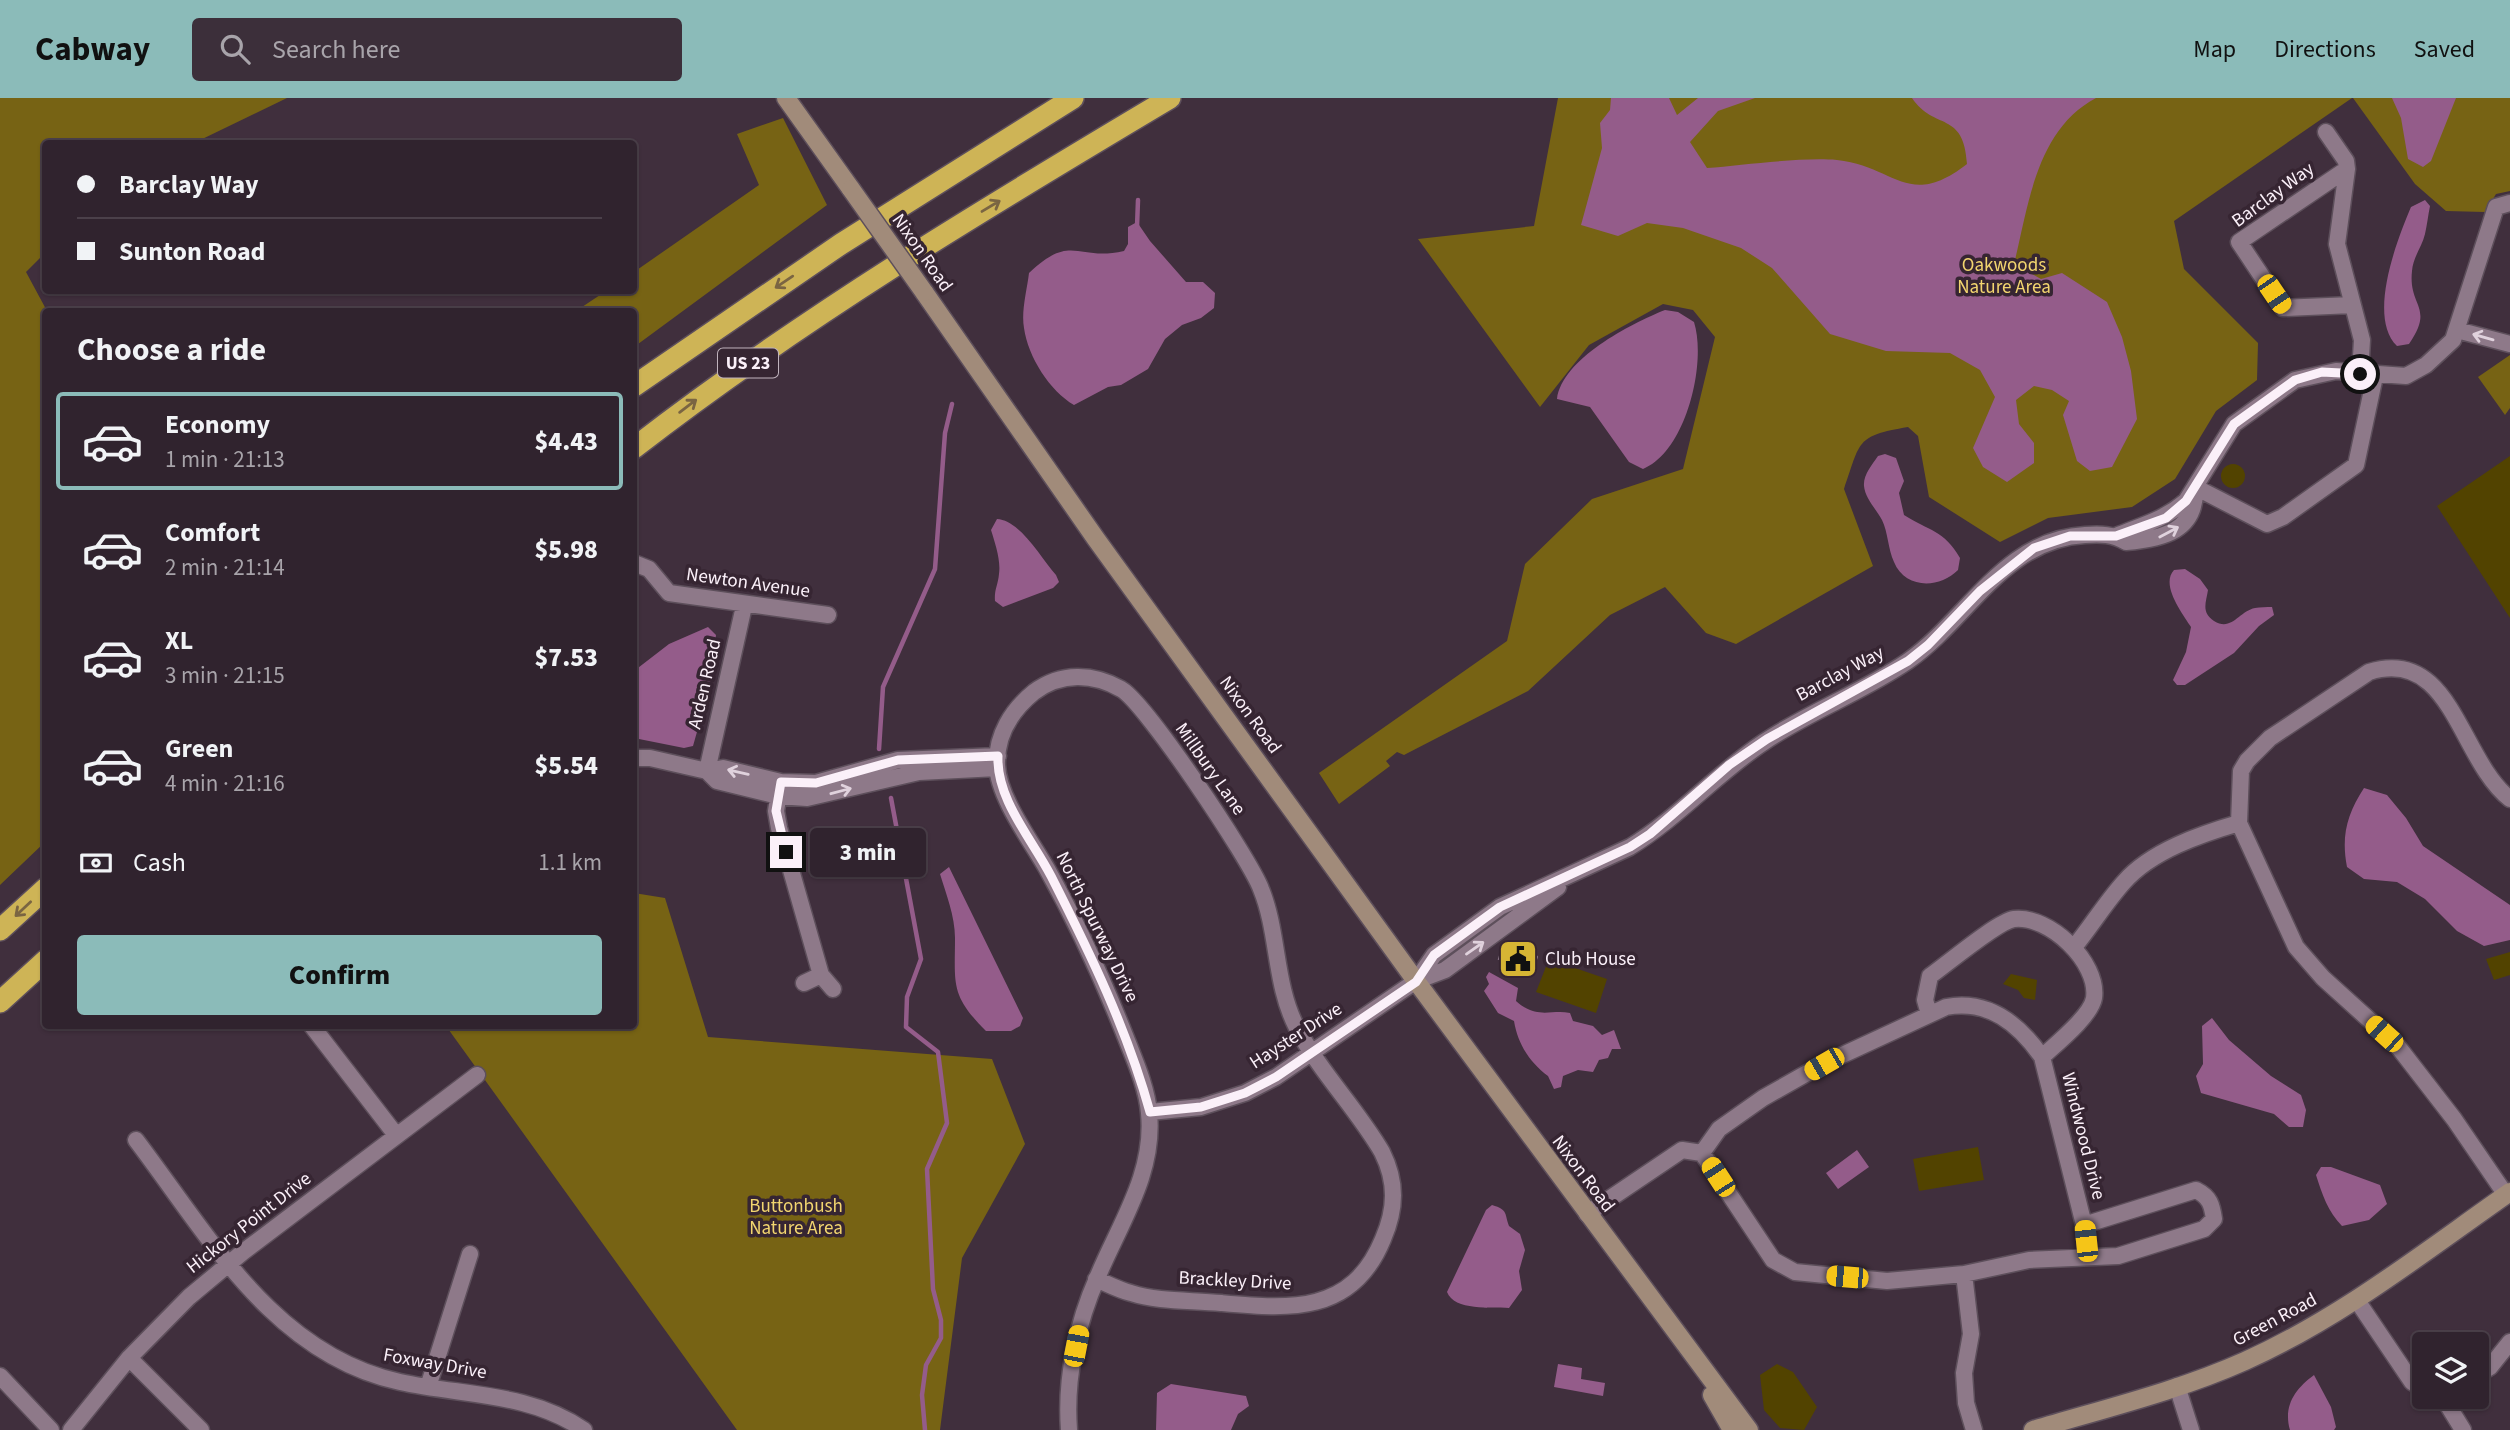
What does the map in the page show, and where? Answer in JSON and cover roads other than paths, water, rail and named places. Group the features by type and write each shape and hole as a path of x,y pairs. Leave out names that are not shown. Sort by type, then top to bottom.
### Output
{"highway":[{"name":"US 23","path":"637,384 841,244 1073,98"},
{"name":"US 23","path":"637,446 758,356 866,283 1170,98"},
{"path":"0,930 42,892"},
{"path":"0,1002 42,964"}],"main road":[{"name":"Nixon Road","path":"786,98 1096,539 1416,982 1749,1430"},
{"name":"Green Road","path":"2033,1430 2177,1386 2255,1356 2356,1299 2508,1194"},
{"name":"Nixon Road","path":"1689,1352 1732,1430"}],"street":[{"path":"2326,132 2346,161 2347,169"},
{"name":"Barclay Way","path":"2347,169 2239,242 2283,308 2352,305"},
{"name":"Barclay Way","path":"2195,487 2267,524 2283,517 2356,465 2367,375 2362,340 2337,244 2347,169"},
{"name":"Barclay Way","path":"1416,982 1445,970 1585,866 1620,853 1650,834 1729,765 1767,739 1908,661 2022,555 2058,538 2116,536 2166,518 2186,501 2234,424 2295,380 2322,372 2406,376 2426,365 2454,340 2496,207 2510,203"},
{"path":"2457,330 2510,344"},
{"name":"Newton Avenue","path":"637,564 649,569 669,593 744,606 828,615"},
{"name":"Arden Road","path":"707,771 744,606"},
{"path":"2508,1194 2396,1044 2323,978 2296,947 2239,823 2241,771 2247,761 2270,738 2369,672 2382,668 2417,671 2434,685 2479,764 2500,791 2510,799"},
{"name":"Millbury Lane","path":"997,762 1014,708 1047,682 1086,675 1124,690 1248,859 1263,891 1282,990 1296,1026 1311,1051"},
{"path":"637,758 650,758 707,771 723,768 779,789 816,783 898,760 920,765 997,762"},
{"name":"North Spurway Drive","path":"997,762 1012,806 1050,874 1110,997 1137,1066 1150,1112 1147,1161 1136,1195 1096,1279 1081,1321 1071,1372 1069,1430"},
{"path":"779,789 776,811 779,828 821,975 833,989"},
{"path":"1929,1014 1925,1000 1930,976 2000,925 2014,919 2031,921 2075,946 2126,880 2162,854 2210,832 2239,823"},
{"name":"Windwood Drive","path":"2042,1057 2087,1013 2094,997 2085,965 2075,946"},
{"path":"804,983 821,975"},
{"name":"Hayster Drive","path":"1150,1112 1201,1107 1245,1093 1276,1077 1416,982"},
{"name":"Windwood Drive","path":"2084,1226 2196,1190 2206,1195 2214,1219 2204,1229 2118,1256 2029,1260 1964,1274 1887,1281 1795,1272 1773,1259 1702,1153 1719,1129 1763,1098 1824,1064 1929,1014 1966,1003 1986,1008 2016,1026 2042,1057 2084,1226 2087,1257"},
{"path":"314,1029 396,1135"},
{"name":"Brackley Drive","path":"1096,1279 1145,1296 1277,1308 1328,1299 1352,1283 1374,1256 1387,1230 1394,1199 1392,1175 1366,1126 1311,1051"},
{"name":"Hickory Point Drive","path":"71,1430 129,1358 181,1305 230,1263 477,1075"},
{"name":"Foxway Drive","path":"136,1140 230,1263 287,1328 316,1348 373,1375 428,1387 524,1402 551,1411 584,1430"},
{"path":"1587,1214 1682,1150 1702,1153"},
{"path":"428,1387 470,1254"},
{"path":"1964,1274 1971,1334 1964,1373 1966,1403 1974,1430"},
{"path":"2356,1299 2412,1382"},
{"path":"2489,1368 2510,1342"},
{"path":"129,1358 201,1430"},
{"path":"0,1376 51,1430"},
{"path":"2177,1386 2191,1430"},
{"path":"2450,1409 2463,1430"}],"waterway":[{"path":"1137,227 1138,200"},
{"path":"879,749 883,687 935,569 945,433 952,404"},
{"path":"891,798 921,959 907,997 906,1027 938,1052 947,1123 927,1169 933,1289 941,1320 941,1338 926,1365 922,1395 925,1430"}],"place":[{"name":"Club House","path":"1518,959"}],"park label":[{"name":"Oakwoods Nature Area","path":"2004,276"},
{"name":"Buttonbush Nature Area","path":"796,1217"}]}
